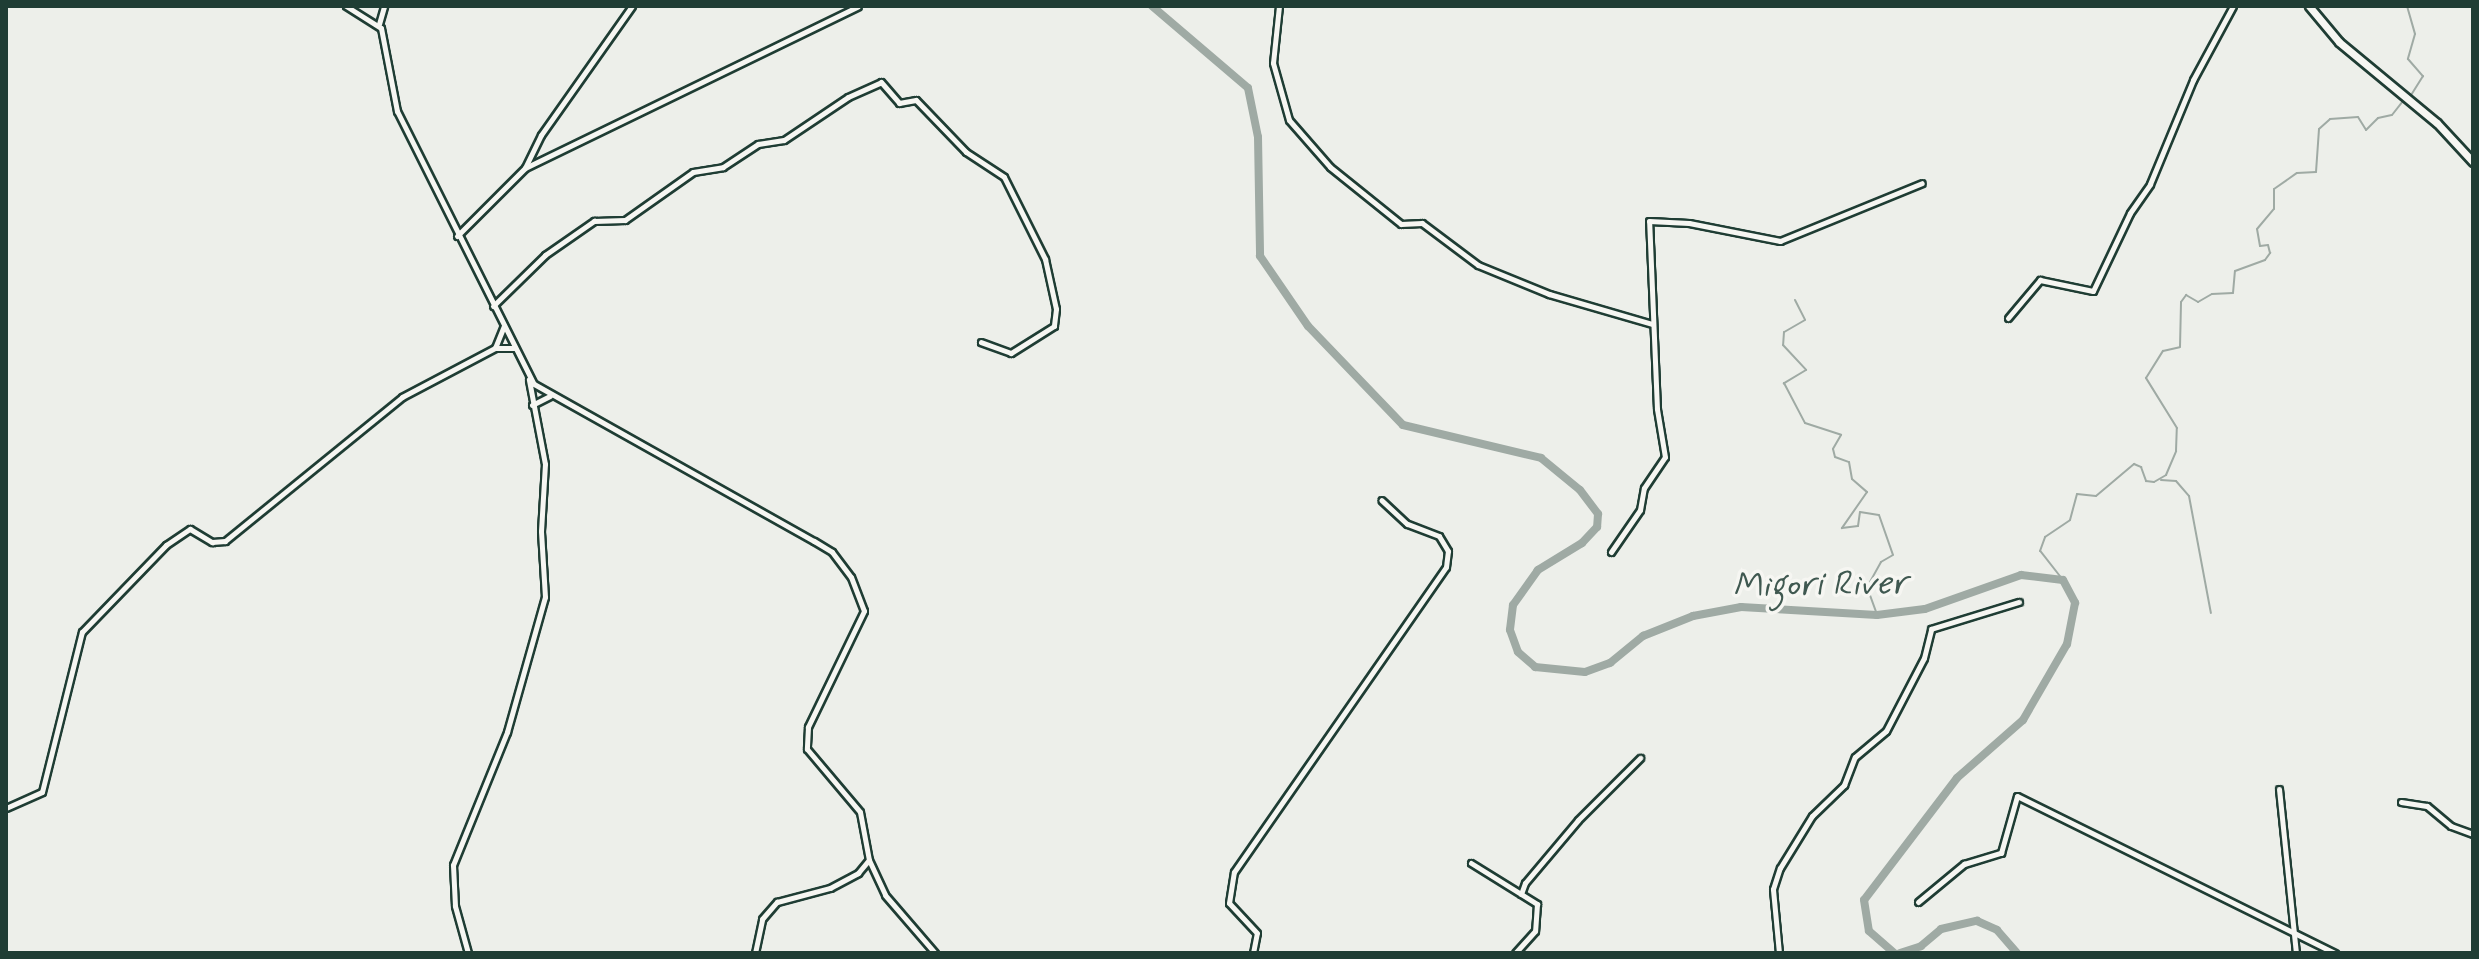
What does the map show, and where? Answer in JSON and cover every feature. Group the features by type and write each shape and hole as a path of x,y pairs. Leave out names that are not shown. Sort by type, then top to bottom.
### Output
{"highway":[{"path":"2309,6 2339,42 2414,103 2473,162"}],"street":[{"path":"346,6 379,25"},
{"path":"384,6 379,25 397,111 529,379 545,464 543,610 488,785 453,865 455,906 470,953"},
{"path":"525,168 541,135 632,6"},
{"path":"457,236 525,168 858,6"},
{"path":"1279,6 1273,63 1289,120 1330,167 1401,224 1422,223 1478,265 1549,294 1652,324"},
{"path":"2008,318 2040,280 2093,291 2130,213 2150,184 2193,80 2233,6"},
{"path":"493,306 545,255 594,221 603,216 625,220 693,172 723,167 758,144 778,143 881,82 900,104 916,100 966,152 1004,177 1045,259 1057,317 1052,329 1011,353 981,342"},
{"path":"1611,552 1640,510 1644,488 1664,458 1652,324 1650,220 1780,241 1922,183"},
{"path":"495,348 505,325"},
{"path":"6,808 42,792 82,632 166,545 190,529 212,542 223,542 402,397 495,348 516,348"},
{"path":"529,379 551,395 814,541 845,568 864,611 813,715 806,743 813,759 840,783 860,812 869,860 893,907 935,953"},
{"path":"532,405 551,395"},
{"path":"1253,953 1258,935 1229,903 1234,872 1446,567 1448,551 1439,536 1407,524 1381,500"},
{"path":"1779,953 1773,889 1780,868 1812,816 1844,785 1855,757 1886,731 1924,658 1929,633 1943,622 2019,602"},
{"path":"1521,894 1578,820 1640,758"},
{"path":"2279,789 2279,828 2296,933 2296,953 2309,939"},
{"path":"1918,902 1964,864 2001,853 2017,796 2335,953"},
{"path":"2401,802 2428,806 2451,826 2473,834"},
{"path":"858,873 869,860"},
{"path":"1471,863 1537,904 1538,919 1534,934 1515,953"},
{"path":"755,953 762,919 777,902 825,890 858,873 874,871"}],"waterway":[{"name":"Migori River","path":"1152,6 1248,88 1258,137 1260,256 1308,326 1403,425 1541,458 1580,490 1598,514 1597,527 1582,543 1538,570 1513,605 1510,630 1518,652 1535,667 1585,672 1610,663 1643,636 1693,616 1741,607 1877,615 1925,609 2021,575 2063,580 2075,603 2067,644 2023,720 1957,778 1864,900 1869,931 1894,953"},
{"path":"2407,6 2415,34 2408,59 2423,76 2409,98"},
{"path":"2063,580 2040,551 2045,537 2070,520 2077,494 2096,496 2134,464 2141,467 2146,481 2154,482 2166,475 2176,451 2177,428 2146,378 2163,351 2180,347 2181,302 2186,295 2198,302 2212,294 2233,293 2235,271 2265,260 2270,253 2268,245 2260,246 2257,229 2274,209 2274,189 2297,173 2316,172 2319,129 2330,119 2358,117 2366,130 2378,118 2392,115 2403,101"},
{"path":"1795,300 1805,320 1784,332 1783,345 1806,370 1784,383 1805,423 1841,435 1833,449 1835,457 1849,462 1852,479 1867,492 1842,528 1858,526 1860,512 1879,515 1893,555 1881,562 1867,587 1877,615"},
{"path":"2161,480 2176,481 2189,496 2211,613"},
{"name":"Migori River","path":"1900,953 1921,946 1941,929 1977,921 1997,930 2017,953"}]}
